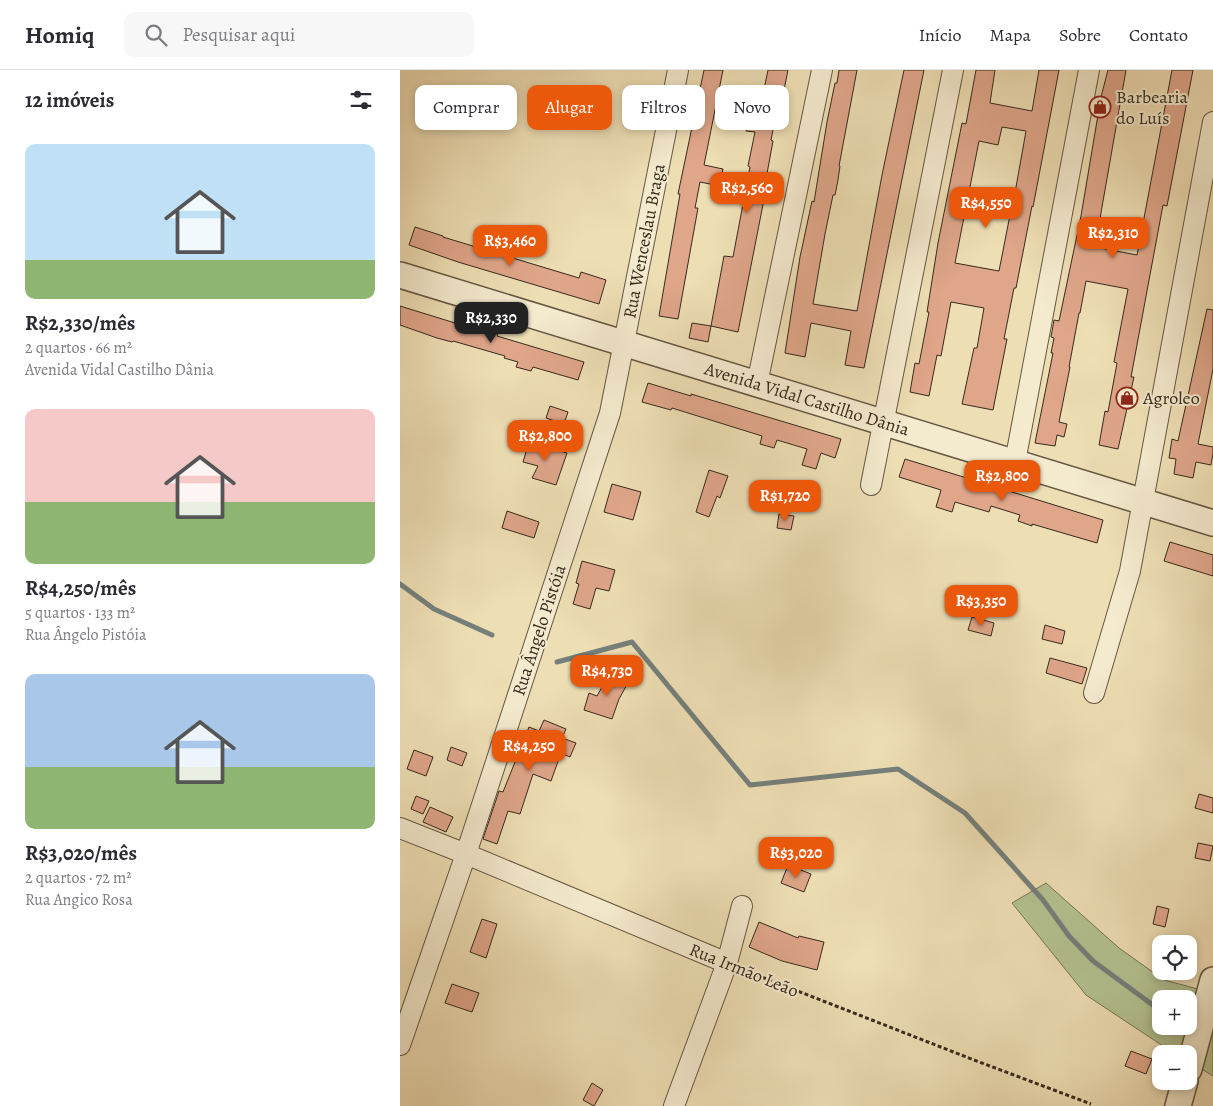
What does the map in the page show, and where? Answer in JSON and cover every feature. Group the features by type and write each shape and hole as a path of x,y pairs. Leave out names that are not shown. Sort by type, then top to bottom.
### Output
{"street":[{"name":"Rua Wenceslau Braga","path":"610,413 678,70"},
{"path":"757,384 822,70"},
{"path":"870,485 953,70"},
{"path":"1015,462 1089,70"},
{"path":"1094,693 1130,572 1213,122"},
{"name":"Avenida Vidal Castilho Dânia","path":"400,275 1213,523"},
{"name":"Rua Ângelo Pistóia","path":"400,1045 466,854 610,413"},
{"name":"Rua Irmão Leão","path":"400,828 727,963"},
{"path":"674,1106 727,963 742,906"},
{"path":"1195,1045 1213,980"},
{"path":"1178,1106 1182,1090"}],"path":[{"name":"Rua Irmão Leão","path":"727,963 1090,1104"}],"green space":[{"path":"1046,883 1119,948 1152,971 1152,980 1164,980 1213,993 1213,1076 1197,1066 1197,1045 1161,1045 1086,995 1012,903"}],"building":[{"path":"704,70 723,70 720,85 715,85 715,110 704,165 723,169 720,186 700,182 695,208 698,208 678,319 659,316 680,194 678,194 691,130 705,130 705,85 701,85"},
{"path":"768,70 788,70 785,85 765,85"},
{"path":"839,70 857,70 838,180 825,234 813,304 857,311 904,70 924,70 864,368 845,365 851,331 811,323 805,357 785,353 800,257 812,201 814,202 827,122"},
{"path":"976,70 995,70 990,103 1032,111 1039,70 1059,70 1033,207 1004,339 1007,339 993,410 962,404 974,348 977,348 984,308 951,302 941,356 937,355 929,396 910,392 915,363 919,364 929,312 927,312 938,243 962,123 966,124","holes":["1002,127 1026,131 999,271 955,263 979,141 998,145"]},
{"path":"1108,70 1126,70 1095,247 1137,255 1172,70 1193,70 1167,206 1163,205 1131,377 1134,377 1118,449 1099,445 1105,411 1108,412 1117,363 1114,362 1128,289 1086,281 1059,422 1067,424 1064,437 1057,435 1055,446 1035,443 1053,353 1051,353 1054,338 1051,337 1054,320 1059,321 1081,216 1101,97"},
{"path":"746,130 773,130 771,140 773,141 766,179 768,179 738,332 711,326 724,256 733,257 750,167 748,166 755,132"},
{"path":"415,227 579,278 581,272 606,280 599,304 458,262 409,245"},
{"path":"400,306 468,327 469,325 498,334 497,336 584,362 578,380 533,367 531,371 516,367 518,362 504,358 505,356 437,338 400,325"},
{"path":"1207,309 1213,310 1213,369 1198,444 1213,447 1213,453 1211,465 1196,462 1193,478 1174,474 1176,459 1169,458 1172,439 1178,441"},
{"path":"692,323 711,326 708,342 689,338"},
{"path":"648,383 841,439 835,458 821,453 816,469 802,465 807,449 777,440 774,448 760,444 762,436 672,408 671,410 642,402"},
{"path":"550,406 568,412 564,424 546,418"},
{"path":"529,442 567,453 556,485 532,478 538,466 523,462"},
{"path":"905,459 1103,520 1097,543 1032,524 1032,526 1018,521 1020,515 991,506 989,512 955,502 952,512 936,507 941,490 899,477"},
{"path":"709,470 728,476 720,498 717,496 709,517 696,512"},
{"path":"612,484 641,492 633,520 604,512"},
{"path":"507,511 539,522 534,538 502,528"},
{"path":"779,514 794,516 791,530 777,528"},
{"path":"1170,542 1213,555 1213,576 1164,561"},
{"path":"582,561 615,570 609,591 596,588 590,609 573,604 579,584 576,583"},
{"path":"972,617 994,623 991,636 968,630"},
{"path":"1045,625 1065,631 1062,644 1042,639"},
{"path":"1050,658 1087,668 1082,684 1046,673"},
{"path":"611,671 629,681 619,699 612,719 584,710 589,693 597,696"},
{"path":"544,720 566,729 562,738 576,743 570,757 561,753 551,781 533,774 520,814 508,811 497,844 483,839 499,791 503,792 529,727 539,731"},
{"path":"451,747 467,753 462,766 447,760"},
{"path":"414,750 433,757 426,776 407,769"},
{"path":"1199,794 1213,798 1213,813 1195,808"},
{"path":"416,796 429,801 423,814 411,809"},
{"path":"430,807 453,817 446,832 423,822"},
{"path":"1198,843 1213,846 1210,861 1195,858"},
{"path":"788,865 811,874 804,892 781,883"},
{"path":"1157,906 1169,909 1165,927 1153,924"},
{"path":"482,919 497,924 486,958 470,952"},
{"path":"759,922 798,938 799,936 824,942 817,970 782,961 749,947"},
{"path":"452,984 479,993 472,1012 445,1003"},
{"path":"1131,1051 1152,1059 1146,1074 1125,1066"},
{"path":"592,1083 603,1090 594,1106 583,1100"}],"waterway":[{"path":"400,584 434,609 492,635"},
{"path":"557,662 632,642 750,785 898,769 965,813 1043,900 1069,936 1093,961 1152,1004"}],"place":[{"name":"Barbearia do Luís","path":"1100,107"},
{"name":"Agroleo","path":"1127,398"}]}
